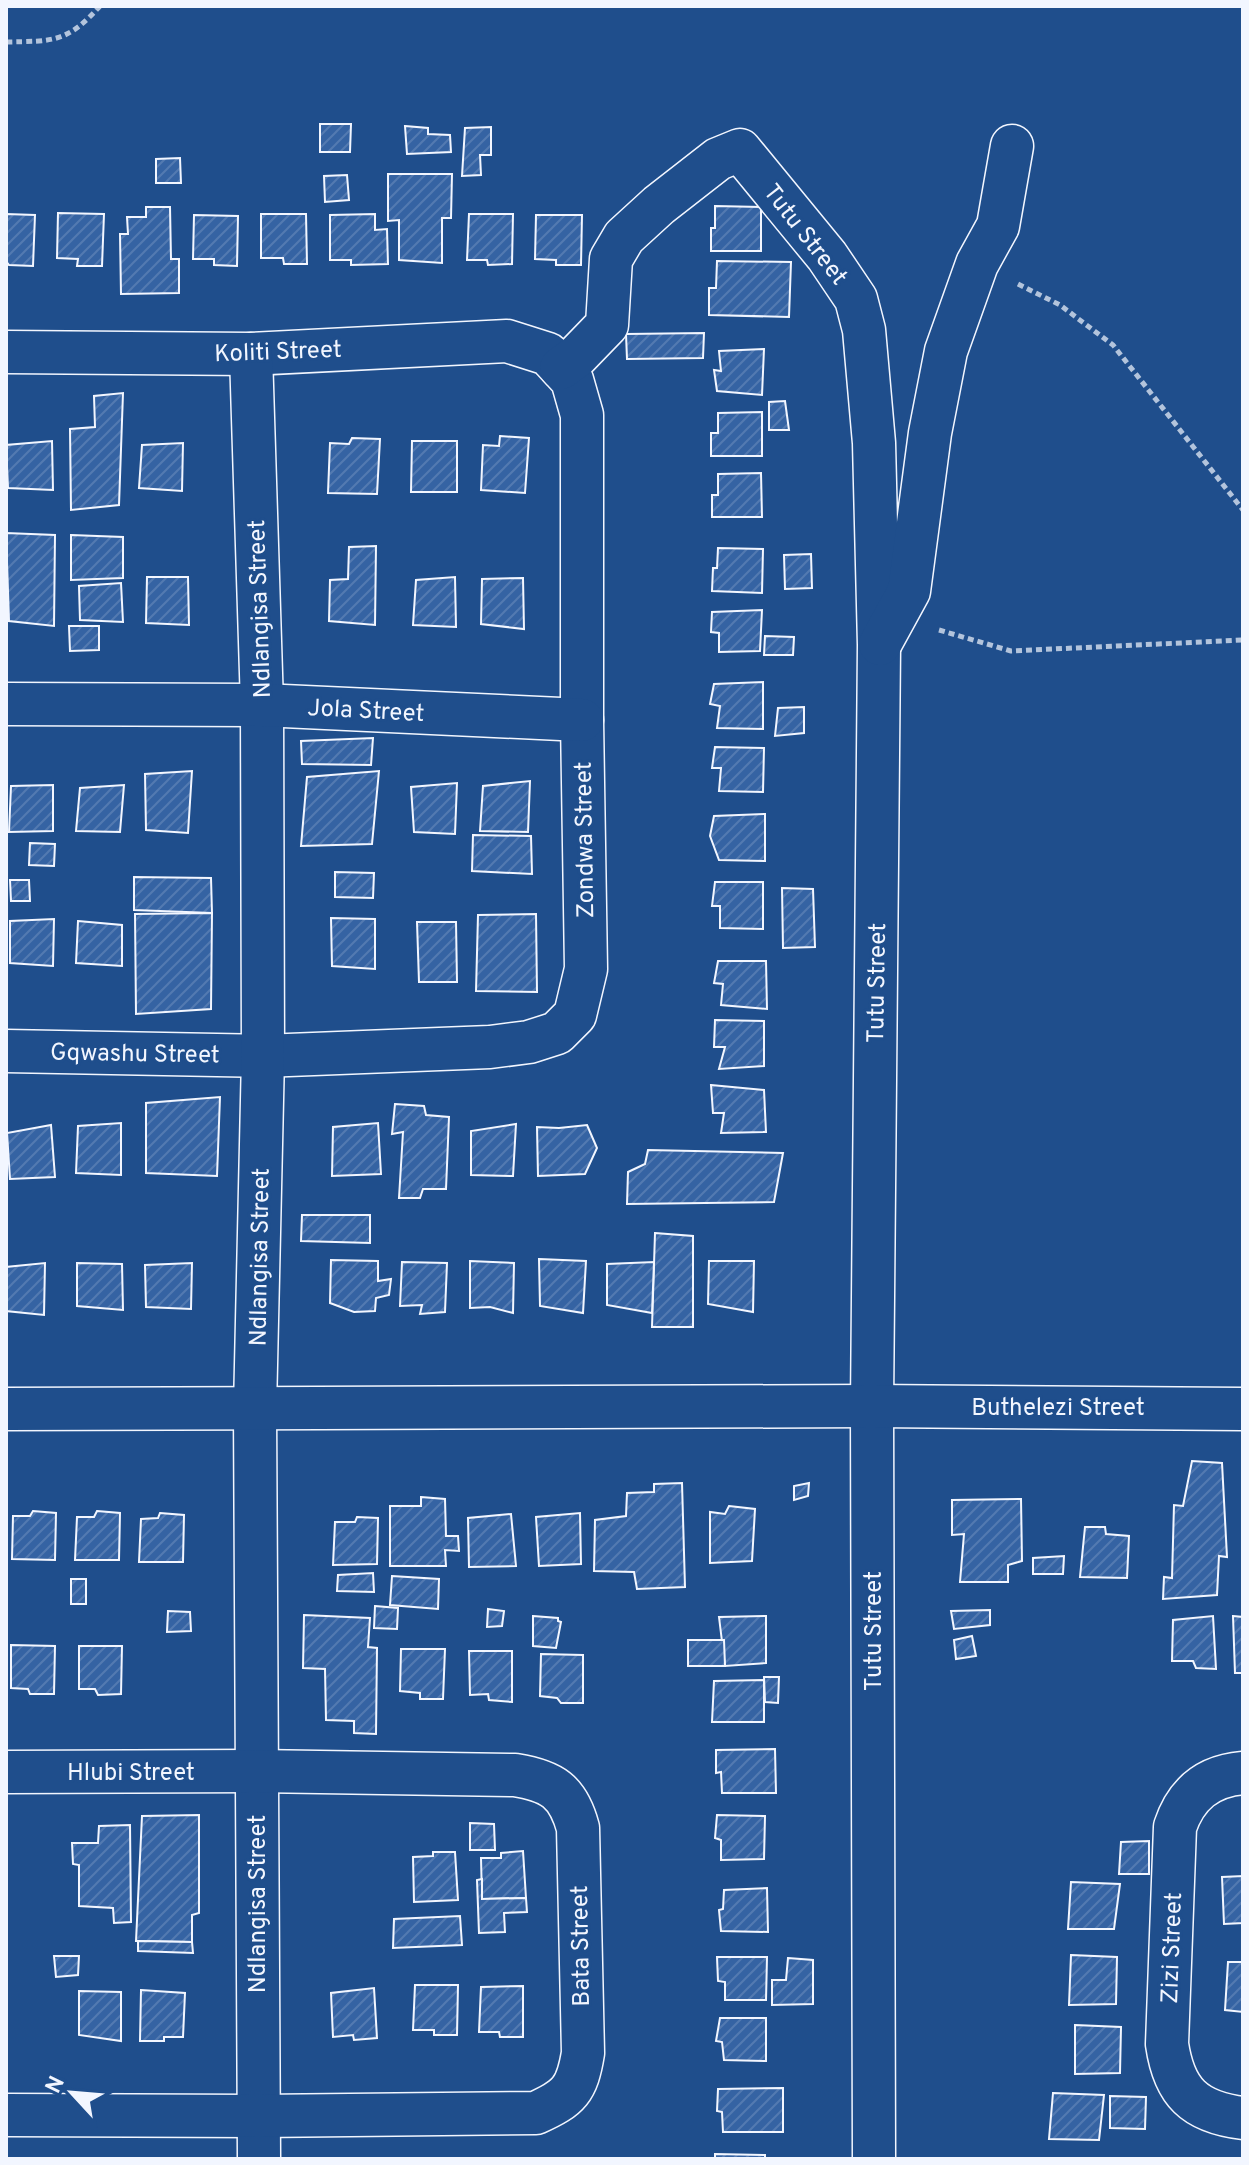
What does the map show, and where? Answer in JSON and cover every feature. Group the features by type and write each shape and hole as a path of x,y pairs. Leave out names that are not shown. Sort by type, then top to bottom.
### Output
{"street":[{"path":"888,630 909,591 930,433 946,351 977,264 998,226 1012,146"},
{"name":"Tutu Street","path":"554,361 576,357 607,325 611,259 624,237 718,159 740,150 827,256 856,299 864,330 888,630 872,1406 874,2159"},
{"name":"Koliti Street","path":"6,352 251,354 507,341 554,361"},
{"name":"Ndlangisa Street","path":"251,354 262,705 263,1056 255,1409 259,2159"},
{"name":"Zondwa Street","path":"263,1056 490,1047 529,1042 557,1033 575,1015 586,969 582,415 572,380 554,361"},
{"name":"Jola Street","path":"6,704 262,705 582,720"},
{"name":"Gqwashu Street","path":"6,1051 263,1056"},
{"name":"Buthelezi Street","path":"6,1409 872,1406 1243,1409"},
{"name":"Hlubi Street","path":"6,1772 256,1771"},
{"name":"Bata Street","path":"6,2115 536,2113 557,2103 572,2091 579,2076 583,2053 578,1828 573,1810 563,1795 548,1783 515,1775 256,1771"},
{"name":"Zizi Street","path":"1243,1773 1218,1778 1200,1787 1180,1812 1175,1827 1167,2044 1170,2063 1181,2089 1203,2107 1243,2118"}],"path":[{"path":"6,42 55,41 86,22 100,6"},
{"path":"977,264 1060,305 1113,345 1243,510"},
{"path":"888,630 944,632 1011,651 1243,640"}],"building":[{"path":"320,124 351,124 350,152 320,152"},
{"path":"405,126 428,128 428,134 450,135 451,152 407,154"},
{"path":"491,127 491,155 480,155 481,175 462,176 465,128"},
{"path":"180,158 181,183 156,183 156,159"},
{"path":"388,174 452,174 451,218 442,218 442,263 399,260 399,220 388,221"},
{"path":"347,175 349,200 325,202 324,176"},
{"path":"715,206 761,207 761,251 711,251"},
{"path":"146,207 170,207 171,259 179,259 179,293 121,294 120,234 128,234 127,217 146,217"},
{"path":"58,213 104,214 102,266 77,266 78,259 57,258"},
{"path":"6,214 35,215 33,266 9,265 6,261"},
{"path":"261,214 306,214 307,264 284,264 283,258 261,258"},
{"path":"375,214 375,230 387,229 388,264 351,265 351,260 330,260 330,215"},
{"path":"469,214 513,214 512,264 488,265 487,260 467,260"},
{"path":"194,215 238,216 237,266 214,265 214,259 193,259"},
{"path":"536,215 582,215 581,265 556,265 556,260 535,259"},
{"path":"717,261 791,262 789,317 709,315 709,288 716,288"},
{"path":"704,333 703,358 627,359 626,334"},
{"path":"764,349 762,395 717,391 714,370 721,371 719,351"},
{"path":"123,393 119,505 71,510 70,429 95,427 94,396"},
{"path":"785,401 789,430 769,430 769,402"},
{"path":"762,412 762,456 711,456 711,433 718,433 718,413"},
{"path":"500,436 529,438 525,493 481,490 483,445 499,446"},
{"path":"352,438 380,439 377,494 328,493 330,443 349,444"},
{"path":"52,441 53,490 8,488 6,445"},
{"path":"412,441 457,441 457,492 411,492"},
{"path":"183,443 182,491 139,488 142,445"},
{"path":"761,473 762,517 712,517 712,495 718,495 718,474"},
{"path":"6,533 55,535 54,626 9,621"},
{"path":"71,535 123,537 123,578 71,580"},
{"path":"376,546 375,625 329,621 330,580 348,579 349,547"},
{"path":"718,548 763,549 762,593 712,591"},
{"path":"811,554 812,588 785,589 784,555"},
{"path":"147,577 188,577 189,625 146,623"},
{"path":"455,577 456,627 413,625 416,580"},
{"path":"523,578 524,629 481,624 482,579"},
{"path":"121,583 123,622 80,620 79,586"},
{"path":"762,610 760,651 719,652 719,633 711,632 712,612"},
{"path":"69,626 99,626 99,650 70,651"},
{"path":"765,636 794,637 793,655 764,655"},
{"path":"763,682 763,729 717,728 720,706 710,704 714,684"},
{"path":"804,707 804,733 775,736 778,708"},
{"path":"373,738 371,765 302,764 301,741"},
{"path":"715,747 764,748 763,792 719,791 721,768 712,768"},
{"path":"192,771 188,833 146,830 145,774"},
{"path":"379,771 372,844 301,846 307,777"},
{"path":"530,781 528,832 480,831 483,786"},
{"path":"457,783 455,834 414,832 411,787"},
{"path":"53,785 53,831 9,832 11,786"},
{"path":"124,785 120,832 76,831 80,788"},
{"path":"765,814 765,861 719,860 710,836 714,816"},
{"path":"473,835 531,836 532,874 472,871"},
{"path":"30,843 55,844 54,866 29,865"},
{"path":"335,872 374,873 373,898 335,897"},
{"path":"134,877 211,878 212,913 134,910"},
{"path":"10,880 29,880 30,901 11,901"},
{"path":"715,882 763,882 763,929 720,928 720,906 712,906"},
{"path":"782,888 813,889 815,947 783,948"},
{"path":"212,913 211,1009 136,1014 135,914"},
{"path":"536,914 537,992 476,991 478,915"},
{"path":"331,918 375,919 375,969 332,966"},
{"path":"54,919 53,966 10,963 10,921"},
{"path":"78,921 122,925 122,966 76,963"},
{"path":"417,922 456,922 457,982 419,982"},
{"path":"718,961 766,961 767,1009 721,1005 723,984 714,983"},
{"path":"715,1020 764,1021 764,1066 719,1069 725,1047 714,1047"},
{"path":"711,1085 764,1090 766,1132 721,1133 724,1113 713,1113"},
{"path":"220,1097 217,1176 146,1173 146,1103"},
{"path":"395,1104 424,1106 426,1115 449,1117 446,1189 423,1189 420,1198 399,1198 403,1132 392,1134"},
{"path":"121,1123 121,1175 76,1173 78,1126"},
{"path":"378,1123 381,1174 332,1176 333,1127"},
{"path":"516,1124 513,1176 471,1175 471,1131"},
{"path":"51,1125 55,1177 10,1179 7,1133"},
{"path":"587,1125 597,1148 585,1174 538,1176 537,1127"},
{"path":"648,1150 783,1153 774,1202 627,1204 628,1172 645,1164"},
{"path":"302,1215 370,1215 370,1243 301,1241"},
{"path":"655,1233 693,1236 693,1327 652,1327"},
{"path":"539,1259 586,1261 583,1313 540,1306"},
{"path":"331,1260 378,1261 378,1281 391,1279 389,1295 376,1298 375,1311 354,1312 330,1303"},
{"path":"470,1261 514,1263 513,1313 490,1307 470,1308"},
{"path":"709,1261 754,1261 753,1312 708,1304"},
{"path":"402,1262 447,1263 445,1312 420,1314 422,1305 400,1306"},
{"path":"654,1262 652,1313 607,1305 607,1264"},
{"path":"45,1263 44,1315 6,1311 6,1267"},
{"path":"77,1263 122,1264 123,1310 77,1306"},
{"path":"192,1263 191,1309 146,1307 145,1265"},
{"path":"1192,1461 1222,1463 1227,1557 1219,1556 1217,1595 1163,1599 1164,1577 1172,1578 1174,1505 1183,1506"},
{"path":"682,1483 685,1587 637,1589 634,1572 594,1571 595,1520 626,1516 627,1493 654,1492 654,1484"},
{"path":"809,1483 808,1496 794,1500 794,1486"},
{"path":"421,1497 445,1499 446,1536 458,1536 459,1551 445,1550 446,1566 390,1566 390,1506 421,1506"},
{"path":"1021,1499 1022,1561 1008,1565 1008,1582 960,1582 964,1534 952,1535 952,1500"},
{"path":"729,1506 755,1509 752,1561 710,1563 710,1512 725,1514"},
{"path":"33,1511 56,1513 55,1560 12,1559 13,1516 30,1516"},
{"path":"97,1511 120,1513 119,1560 75,1560 77,1517 94,1517"},
{"path":"160,1513 184,1515 183,1562 139,1562 141,1519 158,1518"},
{"path":"580,1513 581,1564 539,1566 536,1517"},
{"path":"511,1514 516,1566 469,1567 468,1518"},
{"path":"357,1517 378,1518 377,1564 333,1565 335,1522 355,1522"},
{"path":"1085,1527 1105,1527 1106,1534 1129,1536 1127,1578 1080,1577"},
{"path":"1064,1556 1063,1574 1033,1574 1033,1558"},
{"path":"373,1573 374,1592 337,1591 338,1575"},
{"path":"392,1576 439,1579 438,1609 390,1605"},
{"path":"71,1579 86,1579 86,1604 71,1604"},
{"path":"375,1606 398,1608 397,1629 374,1628"},
{"path":"488,1609 504,1611 502,1626 487,1627"},
{"path":"990,1610 990,1625 954,1629 951,1611"},
{"path":"168,1611 190,1612 191,1631 167,1632"},
{"path":"304,1615 370,1618 368,1647 377,1648 376,1734 354,1733 354,1721 326,1720 325,1669 303,1668"},
{"path":"533,1616 558,1618 561,1622 556,1648 533,1646"},
{"path":"766,1616 766,1663 725,1666 719,1617"},
{"path":"1213,1616 1216,1669 1196,1668 1193,1661 1172,1661 1173,1620"},
{"path":"1233,1616 1243,1617 1243,1673 1235,1673"},
{"path":"972,1636 976,1656 956,1659 954,1640"},
{"path":"688,1640 724,1640 725,1666 688,1666"},
{"path":"11,1645 55,1646 54,1694 30,1694 28,1689 11,1688"},
{"path":"79,1646 122,1646 121,1694 98,1695 95,1689 79,1689"},
{"path":"401,1649 445,1649 443,1699 420,1699 420,1693 400,1691"},
{"path":"469,1651 512,1651 512,1702 489,1700 488,1694 470,1695"},
{"path":"541,1654 583,1655 583,1703 561,1703 557,1698 540,1696"},
{"path":"764,1677 779,1677 778,1703 765,1702"},
{"path":"764,1680 764,1722 712,1722 714,1681"},
{"path":"775,1749 776,1793 722,1793 721,1772 716,1773 716,1750"},
{"path":"199,1815 199,1913 192,1915 192,1942 136,1941 142,1816"},
{"path":"717,1815 765,1816 764,1859 721,1860 721,1840 715,1838"},
{"path":"470,1823 494,1824 495,1850 470,1850"},
{"path":"130,1825 131,1922 114,1923 113,1908 79,1906 79,1865 73,1864 72,1843 98,1843 99,1826"},
{"path":"1149,1841 1149,1874 1119,1874 1121,1842"},
{"path":"523,1851 526,1898 482,1899 481,1858 501,1858 501,1853"},
{"path":"433,1852 455,1852 458,1900 414,1902 413,1857 433,1856"},
{"path":"1243,1876 1243,1923 1224,1924 1222,1877"},
{"path":"482,1879 482,1899 526,1898 527,1912 504,1913 505,1932 479,1933 477,1880"},
{"path":"1071,1882 1120,1884 1114,1929 1068,1929"},
{"path":"767,1888 768,1932 721,1931 719,1910 723,1909 724,1890"},
{"path":"460,1916 462,1945 393,1948 394,1919"},
{"path":"138,1941 192,1942 193,1953 138,1951"},
{"path":"1071,1955 1117,1957 1116,2004 1069,2005"},
{"path":"54,1956 79,1956 78,1975 56,1977"},
{"path":"717,1957 767,1957 766,2000 725,2000 725,1982 718,1981"},
{"path":"788,1958 813,1960 813,2004 772,2005 772,1980 786,1980"},
{"path":"1228,1962 1243,1962 1243,2012 1225,2010"},
{"path":"415,1985 458,1985 457,2035 434,2035 434,2030 413,2030"},
{"path":"523,1986 523,2037 500,2037 499,2032 479,2032 481,1987"},
{"path":"374,1988 377,2038 354,2040 353,2035 333,2037 331,1993"},
{"path":"141,1990 185,1993 183,2037 140,2041"},
{"path":"79,1991 121,1992 121,2041 79,2035"},
{"path":"720,2018 766,2018 766,2061 724,2060 722,2042 716,2041"},
{"path":"1075,2025 1121,2027 1120,2073 1075,2074"},
{"path":"783,2088 783,2132 723,2132 722,2112 717,2111 718,2089"},
{"path":"1053,2093 1104,2095 1099,2140 1049,2139"},
{"path":"1110,2096 1146,2097 1145,2129 1110,2128"},
{"path":"715,2154 765,2155 765,2159 715,2159"}]}
